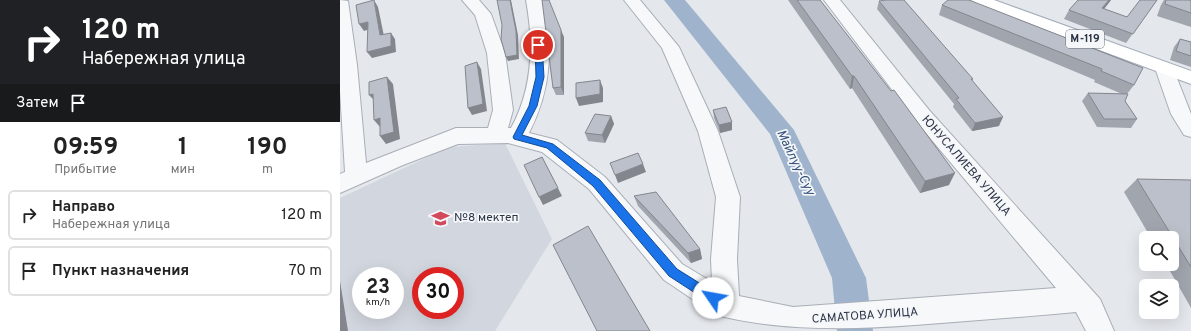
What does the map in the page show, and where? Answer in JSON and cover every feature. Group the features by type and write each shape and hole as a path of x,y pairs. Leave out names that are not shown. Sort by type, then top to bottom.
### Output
{"main road":[{"name":"М-119","path":"979,0 1191,78"}],"street":[{"path":"470,0 483,14 496,53 506,136"},
{"path":"506,136 533,106 540,77 537,14 534,0"},
{"path":"632,0 670,47 708,131 728,197 724,259 726,306"},
{"name":"ЮНУСАЛИЕВА УЛИЦА","path":"832,0 922,115 1090,308 1100,331"},
{"path":"340,1 348,65 353,148 349,180"},
{"path":"1164,68 1181,114 1191,130"},
{"name":"САМАТОВА УЛИЦА","path":"349,180 395,159 456,136 506,136 549,146 597,183 673,272 726,306 793,326 1082,299"}],"shaded area":[{"name":"№8 мектеп","path":"505,143 552,239 495,331 340,331 340,198 449,147"}],"building":[{"path":"374,0 380,35 391,33 391,46 367,52 368,22 359,24 356,5"},
{"path":"497,0 510,0 516,31 517,55 506,57 501,39 502,25"},
{"path":"542,0 549,0 561,30 561,87 553,88"},
{"path":"797,0 820,0 891,91 894,90 955,173 925,181 854,76 852,76"},
{"path":"904,0 973,79 971,79 1003,117 975,123 956,99 959,98 879,1"},
{"path":"948,0 969,0 1143,68 1134,85 1101,71 1102,69 942,5"},
{"path":"1078,0 1109,0 1102,8 1127,17 1140,0 1157,0 1133,34 1069,10"},
{"path":"1166,0 1191,1 1191,13 1165,4"},
{"path":"1180,39 1191,42 1191,56 1176,51"},
{"path":"477,62 483,104 468,108 465,66"},
{"path":"387,77 394,132 380,136 380,118 374,120 373,94 369,95 369,82"},
{"path":"600,80 600,94 576,98 576,83"},
{"path":"1088,93 1128,94 1125,101 1137,119 1104,119"},
{"path":"726,107 732,122 719,125 713,110"},
{"path":"595,114 611,116 602,135 585,133"},
{"path":"638,153 643,164 615,175 610,163"},
{"path":"542,157 558,188 539,197 524,165"},
{"path":"1137,179 1191,180 1191,267 1179,247 1179,231 1169,231"},
{"path":"656,192 700,249 688,253 634,196"},
{"path":"588,226 650,331 597,331 553,245"}],"waterway":[{"name":"Майлуу-Суу","path":"674,0 781,130 849,278 855,331"}],"place":[{"name":"№8 мектеп","path":"441,218"}],"route":[{"path":"538,45 540,77 533,106 517,137 549,146 597,183 673,272 713,298"}]}
